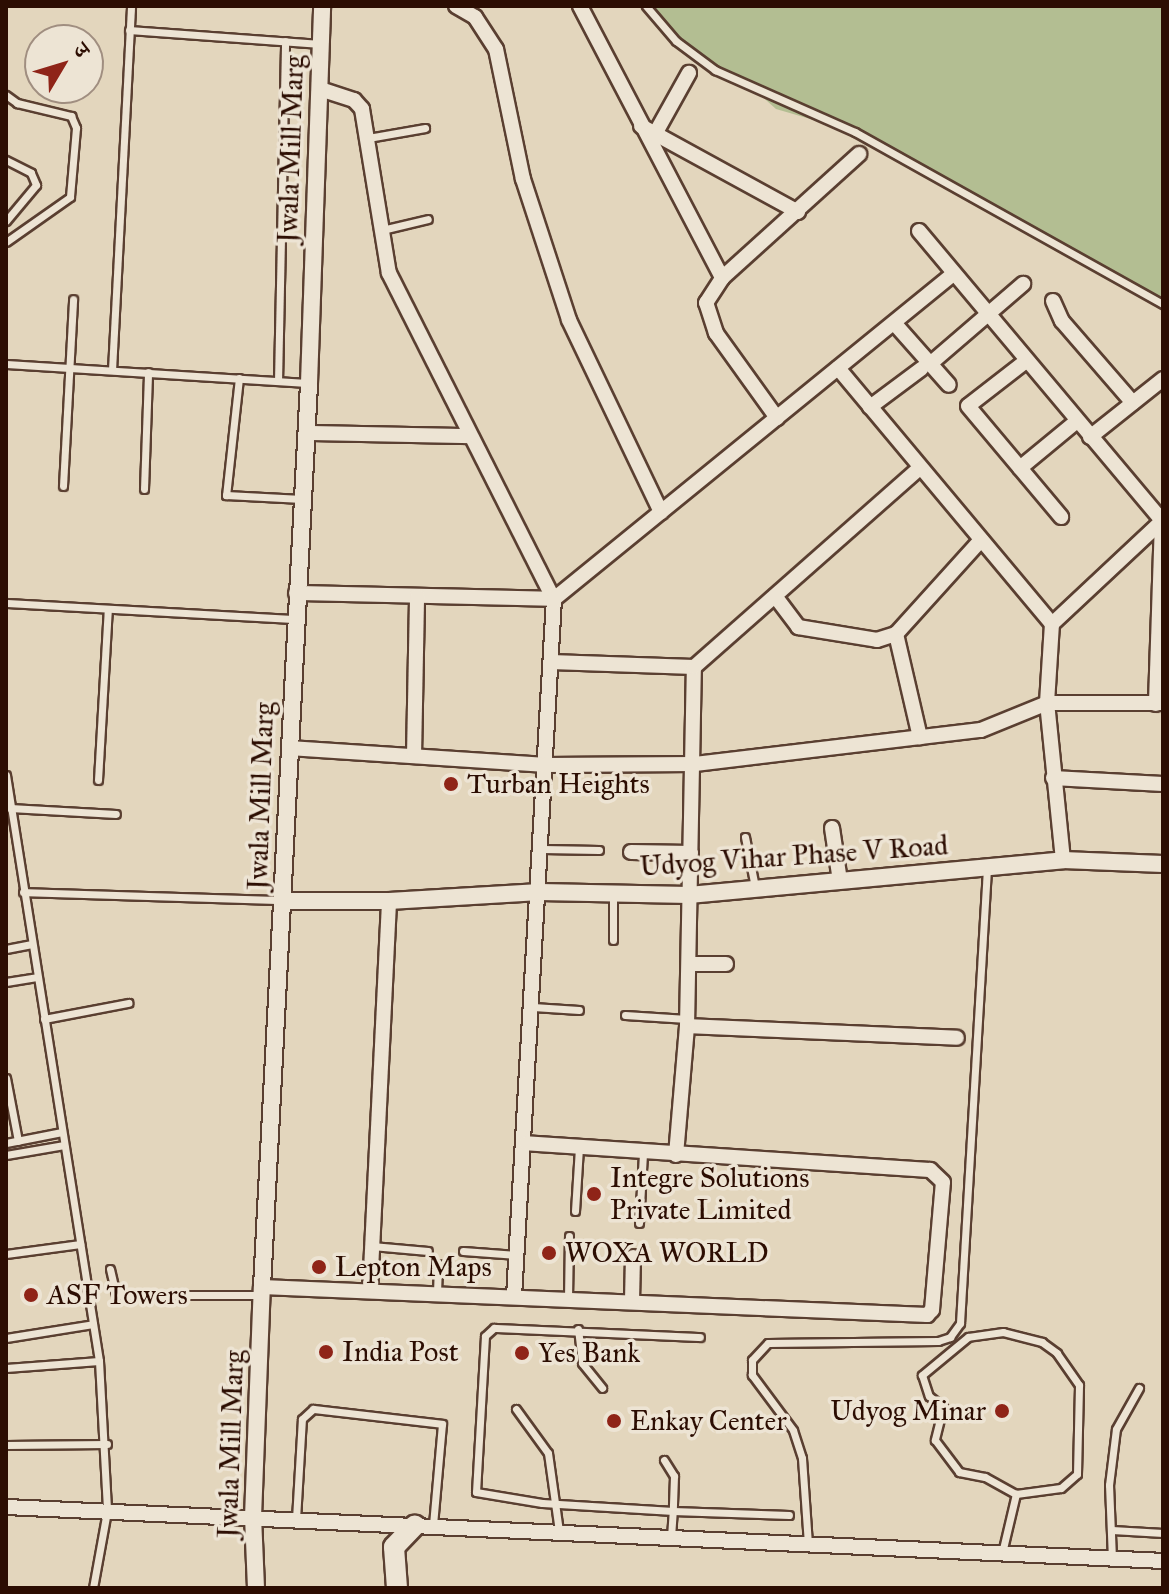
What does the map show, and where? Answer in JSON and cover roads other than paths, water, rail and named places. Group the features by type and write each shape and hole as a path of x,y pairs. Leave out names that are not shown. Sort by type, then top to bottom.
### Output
{"main road":[{"path":"397,1588 394,1547 424,1525"}],"street":[{"name":"Jwala Mill Marg","path":"256,1588 253,1517 262,1291 284,901 294,619 309,383 322,6"},
{"path":"456,6 475,17 496,49 523,179 560,294 661,512"},
{"path":"580,6 638,125 722,278"},
{"path":"655,134 689,73"},
{"path":"320,89 354,100 368,138 380,231 405,312 554,599 543,849 514,1297"},
{"path":"638,125 798,212"},
{"path":"777,418 708,318 706,303 722,278 859,154"},
{"path":"289,748 546,765 695,764 981,730 1047,703 1159,704 1162,521 952,275 919,231"},
{"path":"296,593 554,599 952,275"},
{"path":"870,407 925,366 1023,284"},
{"path":"1053,301 1062,321 1133,403"},
{"path":"895,324 925,366 949,385"},
{"path":"1026,361 968,406 1061,517"},
{"path":"838,368 1052,624"},
{"path":"1090,437 1163,379"},
{"path":"1020,468 1077,421"},
{"path":"306,433 467,436"},
{"path":"551,662 694,667 920,468"},
{"path":"1063,860 1047,703 1052,624 1162,521"},
{"path":"775,596 789,619 812,631 858,640 896,634 981,540"},
{"path":"414,756 417,596"},
{"path":"896,634 920,737"},
{"path":"676,1155 687,1022 695,764 694,667"},
{"path":"1053,778 1163,784"},
{"path":"832,828 840,881"},
{"path":"631,852 691,853"},
{"name":"Udyog Vihar Phase V Road","path":"284,901 389,901 540,892 689,895 1063,860 1163,864"},
{"path":"370,1291 389,901"},
{"path":"689,964 726,964"},
{"path":"687,1022 957,1038"},
{"path":"262,1291 437,1293 927,1315 932,1310 943,1182 938,1174 526,1143"},
{"path":"632,1301 633,1257"},
{"path":"6,1507 1163,1561"}],"lane":[{"path":"112,370 131,6"},
{"path":"646,6 676,41 715,70 869,139 1163,304"},
{"path":"129,30 320,44"},
{"path":"278,381 285,41"},
{"path":"6,95 17,103 71,116 76,128 70,197 6,242"},
{"path":"368,138 425,128"},
{"path":"6,160 31,173 36,185 6,221"},
{"path":"380,231 428,219"},
{"path":"63,486 73,367 73,299"},
{"path":"6,364 309,383"},
{"path":"144,489 148,372"},
{"path":"239,378 226,495 302,499"},
{"path":"6,603 294,619"},
{"path":"98,780 108,609"},
{"path":"6,775 99,1361 107,1444 107,1511 93,1588"},
{"path":"10,808 116,814"},
{"path":"745,837 755,889"},
{"path":"543,849 599,850"},
{"path":"808,1544 802,1458 793,1430 752,1375 752,1360 768,1343 938,1341 950,1337 960,1323 987,867"},
{"path":"23,892 284,901"},
{"path":"613,894 613,940"},
{"path":"6,949 31,944"},
{"path":"6,982 37,977"},
{"path":"44,1019 128,1003"},
{"path":"533,1007 579,1010"},
{"path":"625,1015 687,1022"},
{"path":"6,1078 18,1141"},
{"path":"6,1143 62,1132"},
{"path":"6,1155 64,1145"},
{"path":"575,1211 579,1148"},
{"path":"639,1223 643,1153"},
{"path":"568,1299 569,1236"},
{"path":"6,1254 80,1244"},
{"path":"372,1246 428,1251"},
{"path":"463,1251 517,1255"},
{"path":"437,1293 438,1264"},
{"path":"110,1269 116,1295 262,1291"},
{"path":"6,1338 93,1324"},
{"path":"700,1337 578,1329 494,1328 485,1336 476,1492 556,1504 789,1515"},
{"path":"578,1329 582,1363 602,1388"},
{"path":"1003,1332 1042,1342 1057,1353 1079,1385 1077,1474 1061,1488 1016,1494 985,1477 959,1472 935,1440 943,1407 929,1396 922,1375 968,1337 1003,1332"},
{"path":"6,1368 99,1361"},
{"path":"1112,1559 1109,1485 1116,1429 1139,1388"},
{"path":"296,1519 302,1419 313,1409 442,1424 424,1525"},
{"path":"516,1409 548,1453 559,1531"},
{"path":"6,1445 107,1444"},
{"path":"664,1460 674,1476 671,1537"},
{"path":"1002,1553 1016,1494"},
{"path":"1112,1530 1163,1533"}],"place":[{"name":"Turban Heights","path":"451,784"},
{"name":"Integre Solutions Private Limited","path":"594,1194"},
{"name":"WOXA WORLD","path":"549,1253"},
{"name":"Lepton Maps","path":"319,1267"},
{"name":"ASF Towers","path":"31,1295"},
{"name":"India Post","path":"326,1352"},
{"name":"Yes Bank","path":"522,1353"},
{"name":"Udyog Minar","path":"1002,1411"},
{"name":"Enkay Center","path":"614,1421"}]}
